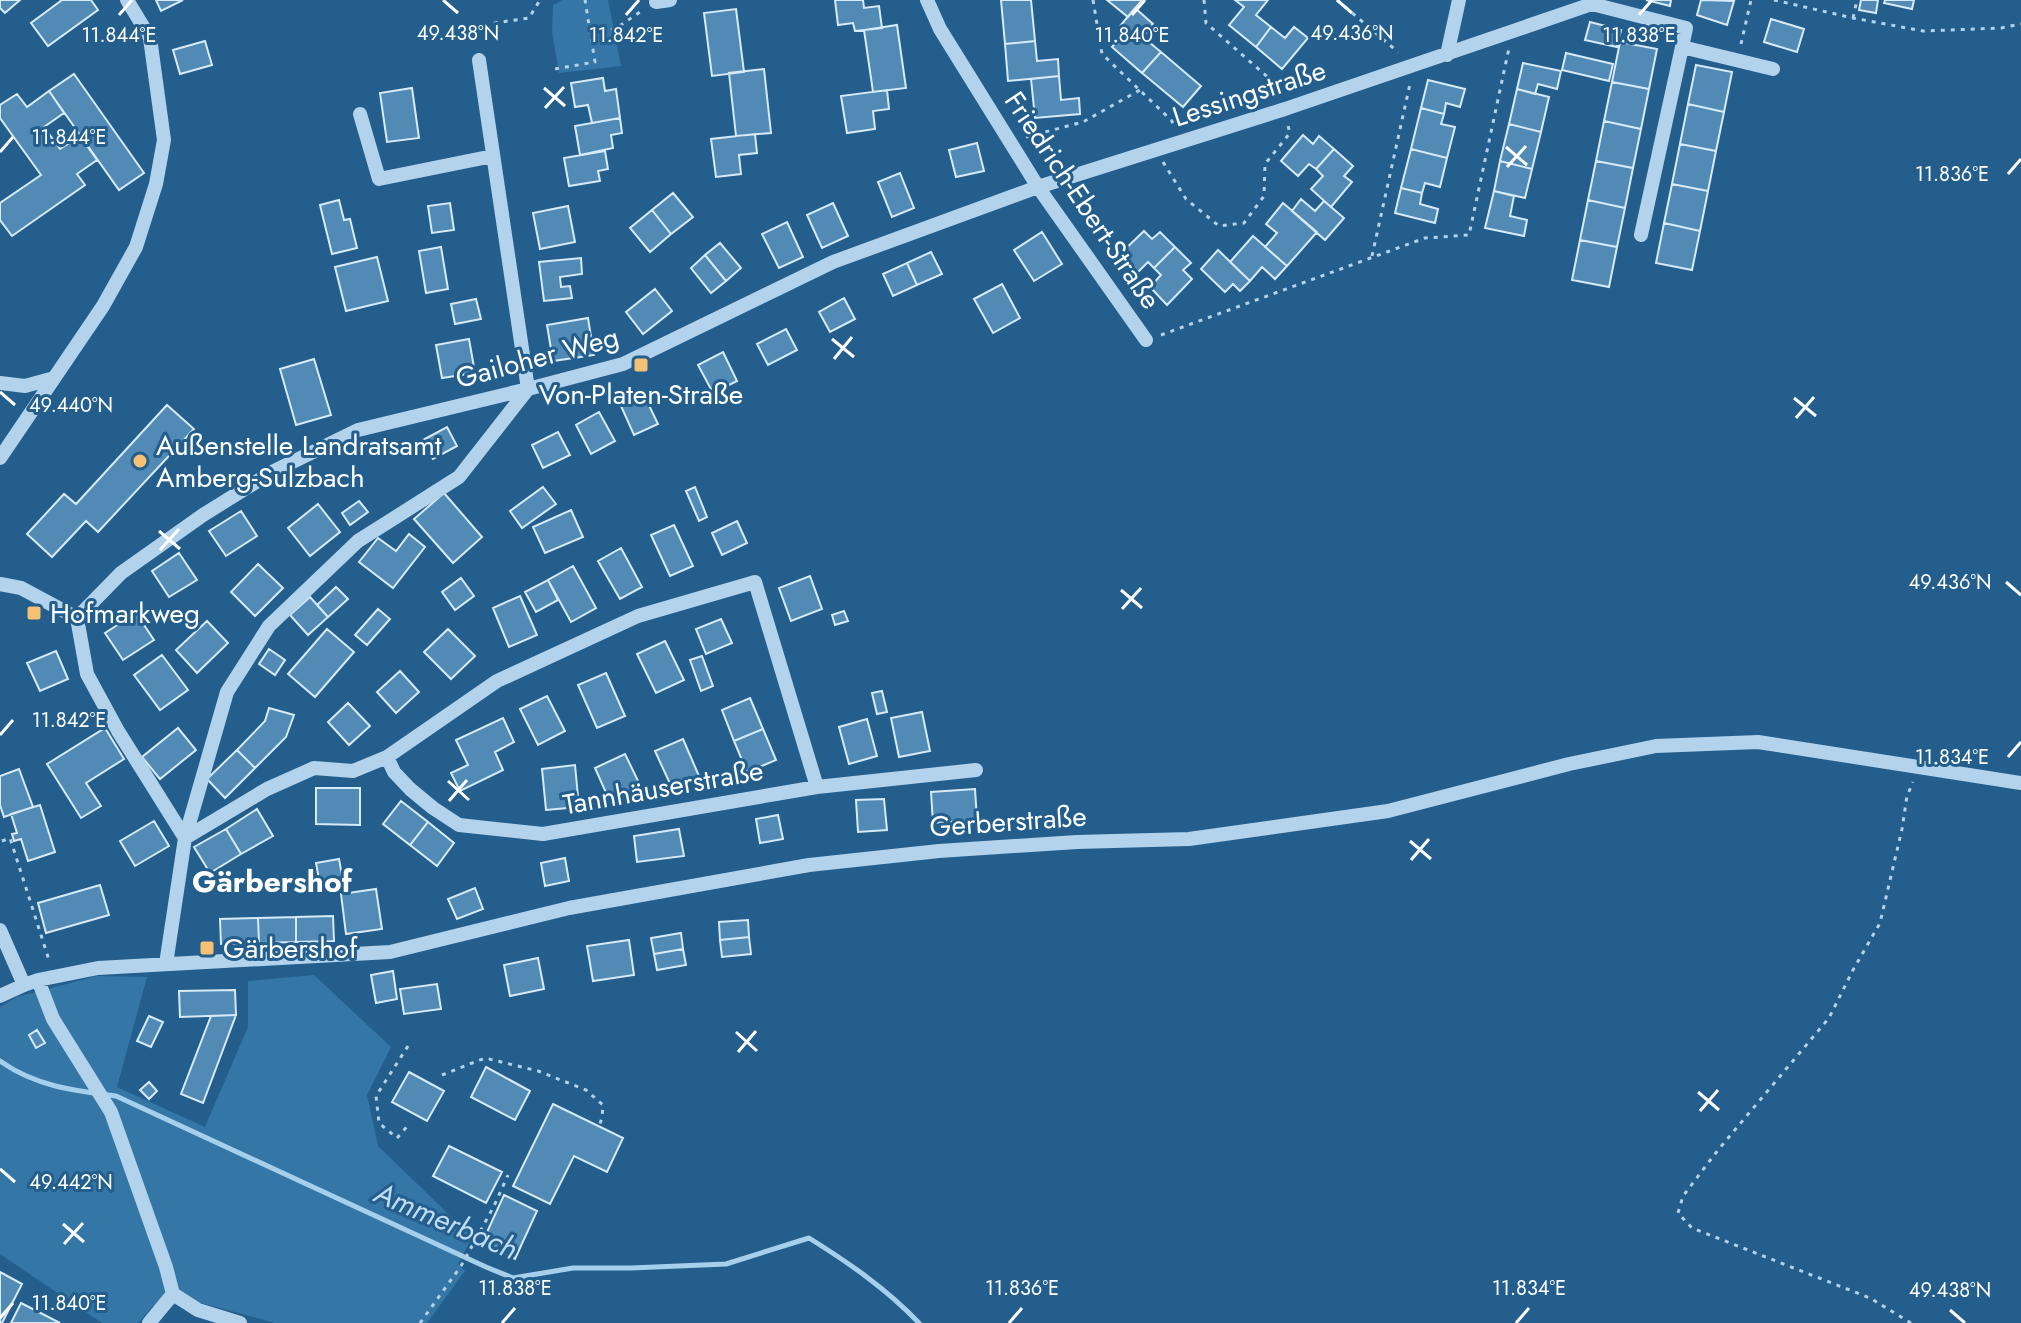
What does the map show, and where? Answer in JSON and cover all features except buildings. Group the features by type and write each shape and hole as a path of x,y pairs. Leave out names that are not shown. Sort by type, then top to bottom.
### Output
{"street":[{"path":"0,458 103,306 136,247 156,184 164,140 150,38 127,0"},
{"name":"Friedrich-Ebert-Straße","path":"927,0 940,29 1038,187 1146,340"},
{"path":"1447,55 1459,0"},
{"name":"Lessingstraße","path":"1038,187 1285,109 1592,4 1686,28 1682,47"},
{"path":"1641,235 1682,47 1773,69"},
{"path":"166,964 185,838 227,692 269,626 358,541 459,477 528,389 479,60"},
{"path":"360,114 379,179 493,156"},
{"name":"Gailoher Weg","path":"77,618 121,573 203,515 272,472 358,430 623,364 833,262 1038,187"},
{"path":"0,383 25,386 54,378"},
{"path":"185,838 267,789 314,768 353,771 387,757 497,681 638,616 755,582 817,787"},
{"path":"0,584 21,588 77,618 87,674 118,731 185,838"},
{"name":"Gerberstraße","path":"0,996 31,982 98,968 390,952 569,908 809,865 939,851 1189,839 1388,811 1569,764 1656,746 1758,742 2021,783"},
{"name":"Tannhäuserstraße","path":"387,757 394,772 410,789 459,825 543,834 817,787 976,770"},
{"path":"2,938 111,1112 173,1294 198,1310 240,1323"},
{"path":"149,1323 173,1294"}],"path":[{"path":"474,26 529,18 540,0"},
{"path":"555,69 595,62 585,0"},
{"path":"1093,0 1102,54 1172,121 1179,143"},
{"path":"1158,149 1164,167 1186,199 1219,226 1244,223 1264,196 1265,164 1290,133 1279,87 1206,23 1204,0"},
{"path":"1337,0 1414,66 1372,258"},
{"path":"1737,59 1751,0"},
{"path":"1774,0 1923,31 2001,28 2021,24"},
{"path":"1853,18 1857,0"},
{"path":"591,32 615,29 663,1"},
{"name":"Friedrich-Ebert-Straße","path":"1146,340 1425,238 1469,235 1513,32"},
{"path":"1010,141 1083,122 1140,90"},
{"path":"1911,1323 1870,1298 1692,1228 1678,1213 1683,1196 1709,1161 1829,1018 1880,923 1907,796 1920,766"},
{"path":"2,841 10,838 54,977"},
{"path":"408,1046 376,1096 379,1123 397,1138 410,1123"},
{"path":"442,1075 485,1058 538,1071 586,1090 603,1105 599,1126"},
{"path":"420,1323 461,1266 508,1175"}],"shaded area":[{"path":"562,0 608,0 621,66 559,73 552,32 553,5"},
{"path":"314,975 391,1047 367,1095 378,1146 473,1235 458,1264 465,1271 427,1323 275,1323 201,1303 153,1306 138,1323 102,1323 0,1254 0,1007 17,997 97,976 147,977 117,1087 205,1127 248,1027 248,981"}],"waterway":[{"name":"Ammerbach","path":"0,1061 41,1082 116,1096 513,1278 573,1268 726,1264 809,1238 867,1277 919,1323"}],"place":[{"name":"Von-Platen-Straße","path":"641,365"},
{"name":"Außenstelle Landratsamt Amberg-Sulzbach","path":"140,461"},
{"name":"Hofmarkweg","path":"34,613"},
{"name":"Gärbershof","path":"207,948"}],"district":[{"name":"Gärbershof","path":"272,882"}]}
